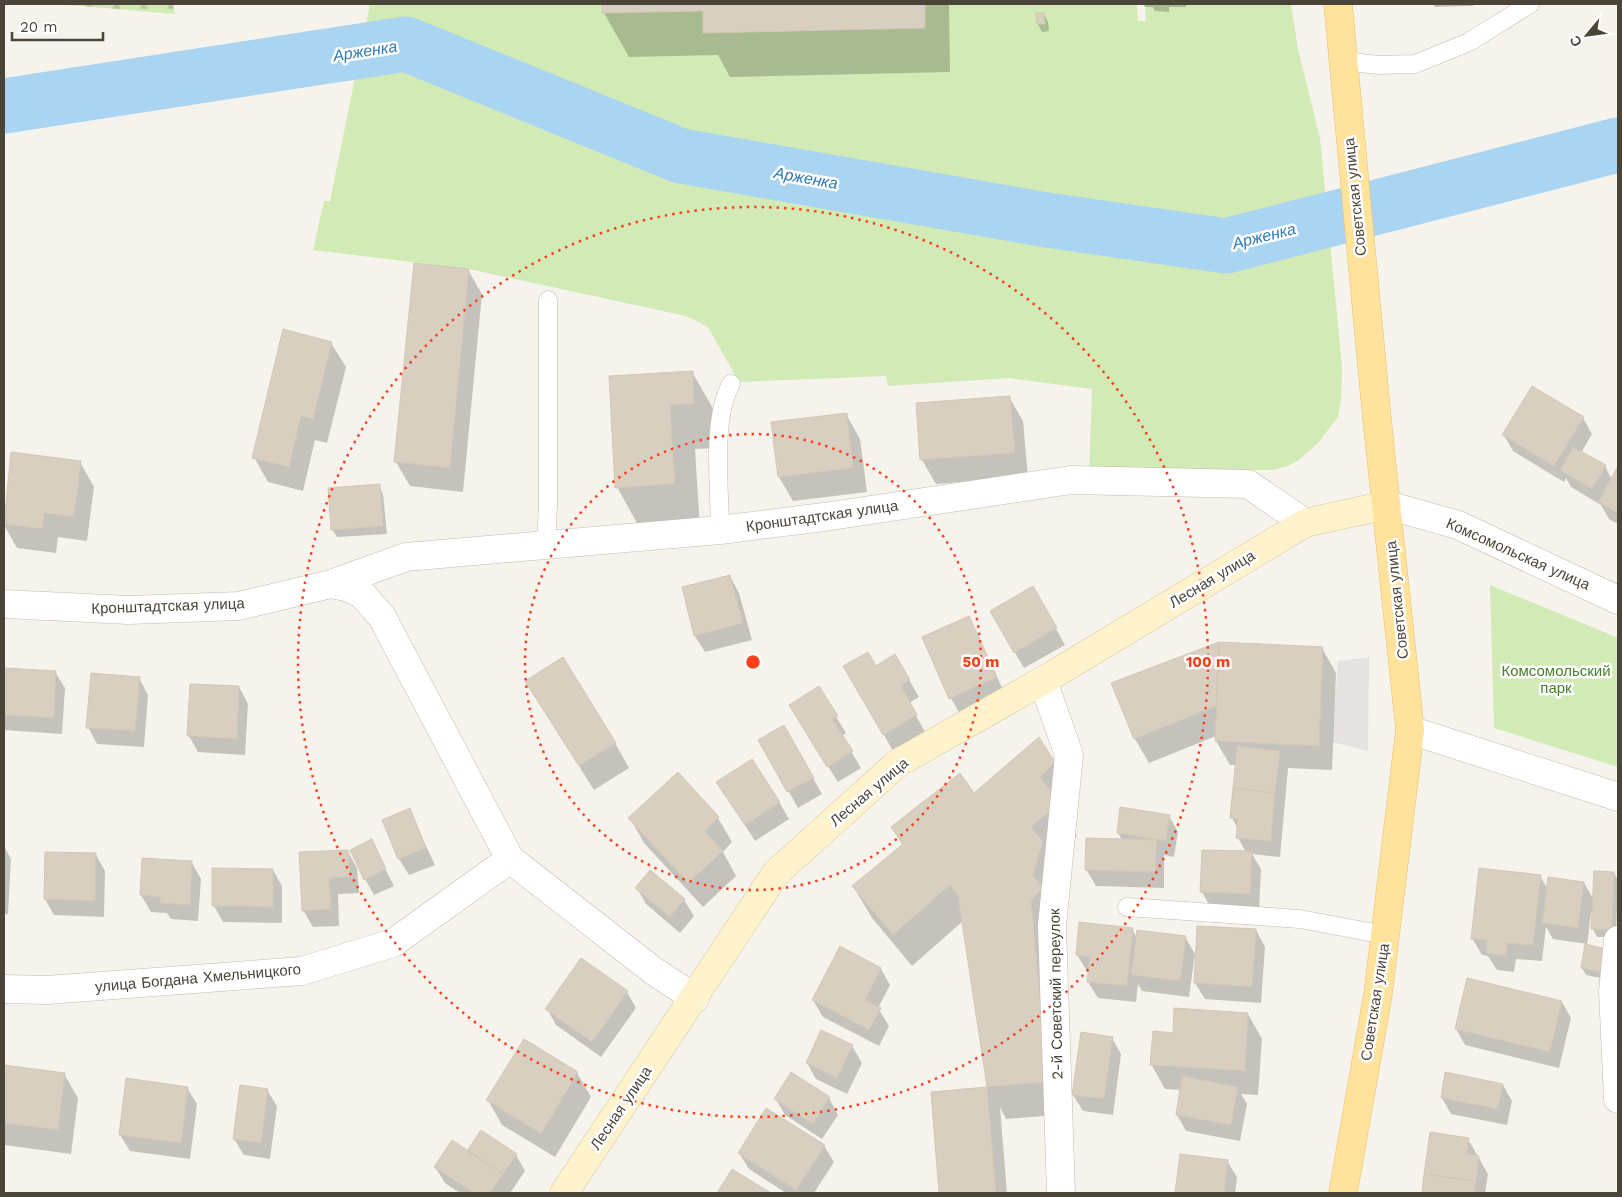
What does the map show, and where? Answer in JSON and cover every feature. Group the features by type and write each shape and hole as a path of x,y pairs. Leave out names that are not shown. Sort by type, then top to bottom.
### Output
{"main road":[{"name":"Советская улица","path":"1338,4 1342,65 1377,419 1410,730 1378,994 1343,1193"}],"street":[{"name":"Кронштадтская улица","path":"4,604 129,610 239,606 339,586 406,557 720,530 824,517 1071,480 1248,484 1305,523"},
{"name":"Лесная улица","path":"564,1193 695,998 776,872 898,763 1043,681 1305,523 1387,505"},
{"name":"Комсомольская улица","path":"1387,505 1458,525 1618,600"},
{"path":"339,586 362,594 382,618 510,859 655,972 695,998"},
{"name":"2-й Советский переулок","path":"1043,681 1069,755 1052,926 1061,1193"},
{"path":"1410,730 1618,797"},
{"name":"улица Богдана Хмельницкого","path":"4,989 47,990 302,972 392,944 510,859"},
{"path":"1618,940 1613,991 1618,1099"}],"lane":[{"path":"1342,65 1415,64 1470,42 1530,4"},
{"path":"546,545 548,505 548,300"},
{"path":"720,530 720,417 723,398 731,384"},
{"path":"1127,907 1300,919 1385,935"}],"green space":[{"path":"57,4 173,4 175,14"},
{"path":"370,4 1137,4 1138,21 1146,21 1145,4 1291,4 1298,49 1320,138 1342,367 1341,401 1338,417 1318,443 1299,460 1274,470 1223,470 1089,476 1092,389 1009,378 888,386 886,376 739,382 708,327 686,316 469,269 313,250 324,201 330,201"},
{"name":"Комсомольский парк","path":"1490,585 1618,638 1618,767 1494,728"}],"shaded area":[{"path":"1369,657 1368,751 1332,742 1338,661"}],"building":[{"path":"602,4 925,4 925,28 703,33 703,11 602,13"},
{"path":"1036,13 1044,13 1045,24 1037,24"},
{"path":"414,263 469,269 450,468 394,462"},
{"path":"283,329 332,342 313,419 301,416 289,467 252,458"},
{"path":"693,371 694,404 670,405 675,484 615,488 609,376"},
{"path":"1532,386 1584,417 1554,466 1502,435"},
{"path":"1010,396 1015,453 920,460 916,403"},
{"path":"847,413 853,468 778,477 771,422"},
{"path":"1573,447 1606,465 1592,489 1560,470"},
{"path":"11,452 81,461 74,517 44,513 42,529 4,524"},
{"path":"1618,466 1618,513 1598,502"},
{"path":"380,484 383,526 331,530 328,488"},
{"path":"730,575 743,623 694,636 682,587"},
{"path":"1033,586 1057,628 1014,653 990,611"},
{"path":"969,616 997,677 949,699 922,637"},
{"path":"1219,642 1323,647 1319,746 1215,741"},
{"path":"1219,642 1216,706 1134,739 1111,683"},
{"path":"868,652 876,666 895,654 910,680 901,686 917,715 883,735 843,666"},
{"path":"563,657 616,743 579,766 525,681"},
{"path":"4,668 56,671 54,718 4,715"},
{"path":"91,673 140,677 135,731 86,728"},
{"path":"190,684 239,686 237,739 187,736"},
{"path":"819,686 838,716 832,719 853,751 827,767 789,705"},
{"path":"784,725 814,778 787,792 758,740"},
{"path":"1039,737 1055,762 1040,777 1060,803 1031,827 1043,841 1033,876 1043,888 1031,900 1048,1082 987,1087 958,896 950,885 893,935 852,886 903,844 891,827 960,773 974,793"},
{"path":"1237,746 1280,751 1275,793 1233,788"},
{"path":"752,759 780,802 745,825 716,782"},
{"path":"678,772 719,817 705,831 723,851 688,883 628,818"},
{"path":"1233,788 1275,793 1271,841 1236,838 1238,819 1230,818"},
{"path":"1120,807 1170,815 1166,841 1117,833"},
{"path":"410,808 426,848 398,859 382,820"},
{"path":"1086,838 1157,840 1155,872 1085,870"},
{"path":"372,839 386,869 364,880 350,850"},
{"path":"348,850 350,877 329,878 331,909 302,911 299,852"},
{"path":"1202,850 1252,851 1250,894 1200,892"},
{"path":"45,852 96,853 95,901 44,899"},
{"path":"142,858 192,861 190,905 160,903 160,897 140,895"},
{"path":"212,868 273,869 273,907 212,906"},
{"path":"1479,868 1541,875 1533,945 1507,943 1506,956 1486,953 1487,940 1471,939"},
{"path":"650,870 685,899 670,917 635,888"},
{"path":"1594,871 1614,872 1612,930 1591,929"},
{"path":"1548,877 1584,882 1578,928 1542,923"},
{"path":"1079,922 1133,928 1127,986 1087,982 1090,957 1076,955"},
{"path":"1197,926 1256,929 1252,987 1194,983"},
{"path":"1137,930 1186,936 1180,981 1131,975"},
{"path":"1585,944 1606,949 1601,972 1581,968"},
{"path":"840,946 881,968 865,1000 881,1008 869,1030 812,1000"},
{"path":"581,958 628,991 592,1042 545,1009"},
{"path":"1467,978 1562,1001 1550,1052 1455,1029"},
{"path":"1174,1008 1248,1013 1245,1071 1150,1065 1153,1031 1173,1033"},
{"path":"821,1030 853,1045 837,1078 806,1063"},
{"path":"1081,1032 1113,1037 1104,1099 1072,1095"},
{"path":"524,1039 578,1072 541,1134 486,1100"},
{"path":"4,1065 65,1073 58,1130 4,1123"},
{"path":"791,1072 830,1097 813,1124 774,1099"},
{"path":"1445,1072 1503,1084 1498,1109 1441,1098"},
{"path":"1182,1076 1238,1087 1231,1125 1176,1115"},
{"path":"126,1078 188,1087 181,1143 119,1135"},
{"path":"240,1085 268,1089 261,1143 233,1139"},
{"path":"987,1087 996,1193 939,1193 931,1092"},
{"path":"766,1108 825,1145 796,1190 738,1153"},
{"path":"481,1130 517,1154 503,1174 467,1151"},
{"path":"1430,1132 1469,1138 1467,1154 1479,1156 1476,1181 1424,1174"},
{"path":"452,1140 503,1174 490,1193 474,1193 434,1167"},
{"path":"1180,1154 1228,1160 1224,1193 1175,1193"},
{"path":"732,1169 771,1193 717,1193"},
{"path":"1424,1174 1476,1181 1474,1193 1422,1193"}],"waterway":[{"name":"Арженка","path":"4,106 406,44 681,156 1047,220 1226,246 1618,145"}]}
